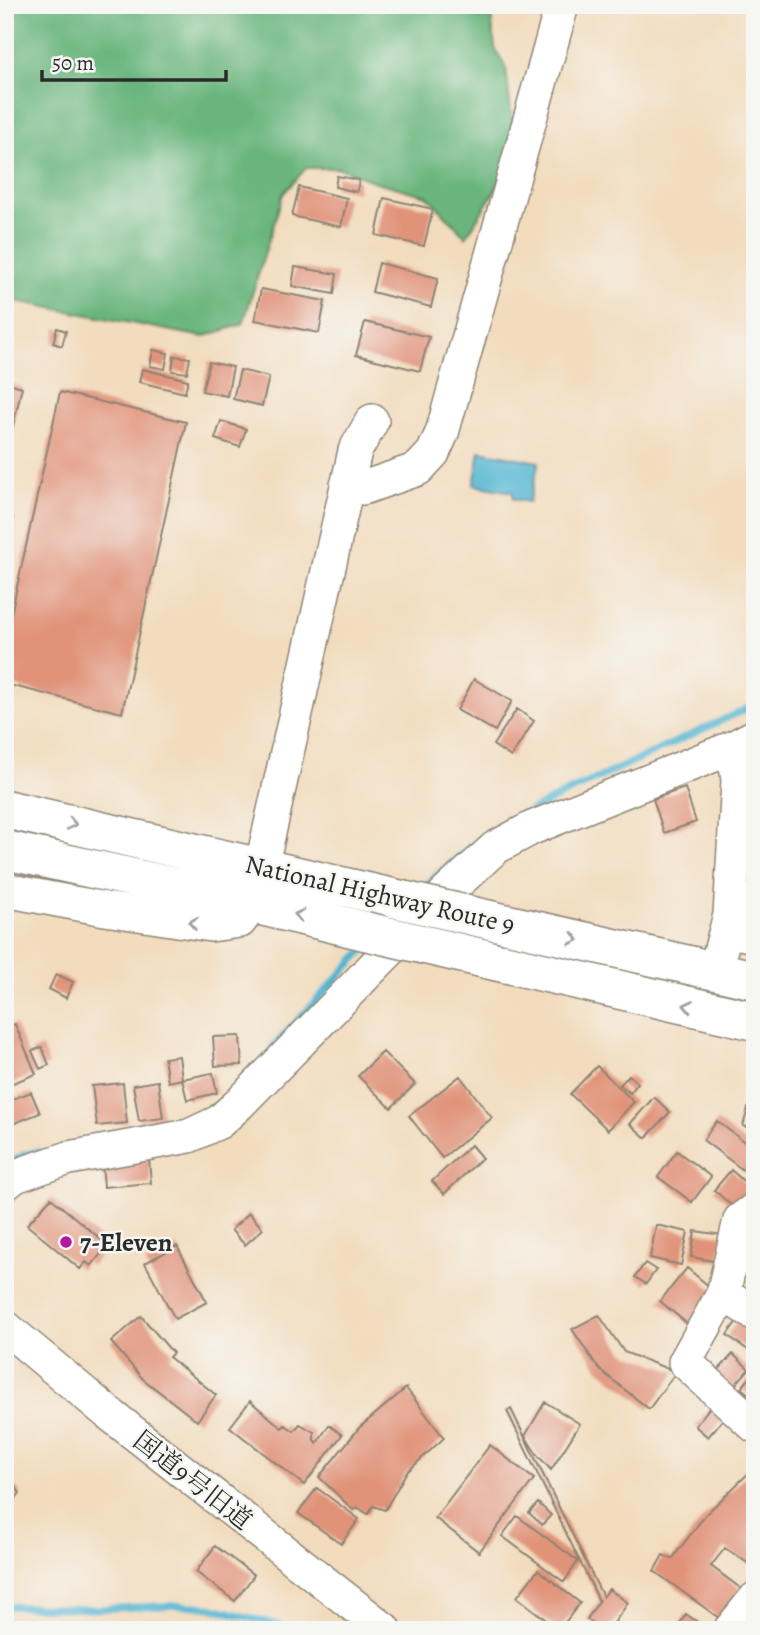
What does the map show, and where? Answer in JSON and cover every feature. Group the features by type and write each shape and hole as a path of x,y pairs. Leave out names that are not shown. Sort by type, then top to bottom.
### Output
{"highway":[{"name":"National Highway Route 9","path":"5,809 755,980"},
{"name":"National Highway Route 9","path":"5,850 253,904 755,1021"}],"street":[{"path":"347,485 363,488 418,469 433,453 438,443 562,5"},
{"path":"5,890 211,925 240,921 253,904 355,451 372,421"},
{"path":"715,971 741,933 730,915 738,781 744,742"},
{"path":"5,1184 15,1176 69,1158 189,1136 219,1122 444,895 495,848 532,828 744,742"},
{"path":"755,1209 740,1220 723,1294 685,1362 755,1426"},
{"path":"723,1294 755,1314"},
{"name":"国道9号旧道","path":"5,1327 107,1412 384,1630"},
{"path":"730,1630 755,1599"}],"green space":[{"path":"5,5 487,5 491,15 495,48 506,68 516,157 466,237 427,196 373,181 340,168 306,168 283,194 243,324 203,337 5,299"}],"water":[{"path":"480,451 539,462 529,502 513,499 513,492 474,485"}],"building":[{"path":"337,176 359,180 357,192 335,187"},
{"path":"299,187 347,198 341,227 292,216"},
{"path":"384,198 433,209 424,246 376,235"},
{"path":"379,263 438,278 431,307 372,292"},
{"path":"295,267 337,274 334,294 292,286"},
{"path":"261,289 325,301 319,333 255,320"},
{"path":"365,322 429,337 420,371 356,355"},
{"path":"57,328 66,331 62,346 53,343"},
{"path":"153,350 168,353 165,369 150,366"},
{"path":"174,356 190,358 187,373 172,371"},
{"path":"209,362 233,367 227,396 202,391"},
{"path":"142,369 188,380 185,393 139,382"},
{"path":"240,370 269,377 262,406 233,399"},
{"path":"5,382 22,387 6,456 5,455"},
{"path":"60,392 186,422 122,713 5,684 5,622 9,623"},
{"path":"221,421 246,429 240,447 215,439"},
{"path":"5,516 13,518 6,547 5,547"},
{"path":"474,679 512,701 495,731 457,710"},
{"path":"517,709 534,721 511,757 493,745"},
{"path":"685,788 696,822 664,833 653,799"},
{"path":"56,974 73,982 66,998 49,989"},
{"path":"15,1024 36,1074 5,1086 5,1028"},
{"path":"240,1036 242,1065 215,1066 213,1037"},
{"path":"42,1047 49,1065 40,1069 32,1051"},
{"path":"383,1052 415,1084 391,1108 358,1076"},
{"path":"179,1056 182,1079 168,1082 164,1058"},
{"path":"597,1066 634,1102 608,1130 570,1094"},
{"path":"213,1073 217,1093 187,1100 182,1079"},
{"path":"629,1075 638,1083 630,1093 620,1085"},
{"path":"460,1076 492,1118 442,1158 409,1116"},
{"path":"158,1081 163,1118 139,1121 133,1085"},
{"path":"123,1083 127,1123 97,1126 92,1086"},
{"path":"31,1092 40,1113 5,1127 5,1102"},
{"path":"654,1097 670,1112 646,1138 630,1124"},
{"path":"748,1108 755,1109 755,1129 743,1126"},
{"path":"717,1121 755,1150 755,1179 703,1140"},
{"path":"471,1145 482,1158 444,1194 432,1181"},
{"path":"677,1151 711,1177 692,1202 658,1177"},
{"path":"149,1159 151,1183 104,1187 102,1163"},
{"path":"731,1170 755,1191 739,1212 714,1190"},
{"path":"51,1198 103,1241 100,1245 105,1249 91,1266 86,1262 80,1269 27,1225"},
{"path":"249,1213 263,1229 245,1245 231,1230"},
{"path":"656,1225 688,1232 681,1265 650,1258"},
{"path":"755,1225 755,1268 742,1264"},
{"path":"695,1231 723,1235 719,1262 691,1257"},
{"path":"177,1246 207,1302 175,1319 145,1263"},
{"path":"645,1263 656,1270 646,1284 635,1277"},
{"path":"687,1268 717,1293 690,1326 660,1301"},
{"path":"742,1314 755,1323 755,1355 727,1335"},
{"path":"599,1315 624,1352 676,1372 649,1409 599,1369 572,1329"},
{"path":"141,1316 173,1353 169,1357 216,1395 197,1421 143,1379 111,1342"},
{"path":"733,1354 749,1369 730,1391 713,1376"},
{"path":"755,1372 755,1399 741,1388"},
{"path":"406,1388 444,1438 406,1473 385,1510 373,1506 368,1514 357,1507 353,1510 319,1477 359,1428"},
{"path":"250,1401 282,1428 285,1425 294,1431 300,1424 314,1432 314,1440 317,1443 329,1425 342,1435 304,1485 230,1427"},
{"path":"545,1402 580,1424 551,1470 525,1436"},
{"path":"711,1406 724,1418 708,1437 695,1426"},
{"path":"511,1409 603,1597 609,1589 628,1603 609,1630 602,1630 587,1619 599,1601 507,1411"},
{"path":"490,1445 534,1479 479,1552 435,1518"},
{"path":"755,1467 755,1568 725,1548 711,1566 751,1596 730,1626 654,1571 663,1555 672,1559 706,1514"},
{"path":"5,1473 20,1493 5,1512"},
{"path":"317,1488 359,1519 341,1544 298,1513"},
{"path":"538,1503 551,1515 542,1525 529,1513"},
{"path":"517,1516 578,1561 564,1582 502,1536"},
{"path":"215,1546 254,1575 235,1601 196,1572"},
{"path":"538,1570 580,1603 559,1630 517,1597"},
{"path":"686,1614 709,1630 677,1628"}],"waterway":[{"path":"421,891 490,831 755,705"},
{"path":"272,1048 369,944"},
{"path":"15,1160 25,1154 39,1152"},
{"path":"5,1606 94,1609 181,1605 210,1607 295,1630"}],"place":[{"name":"7-Eleven","path":"66,1242"}]}
